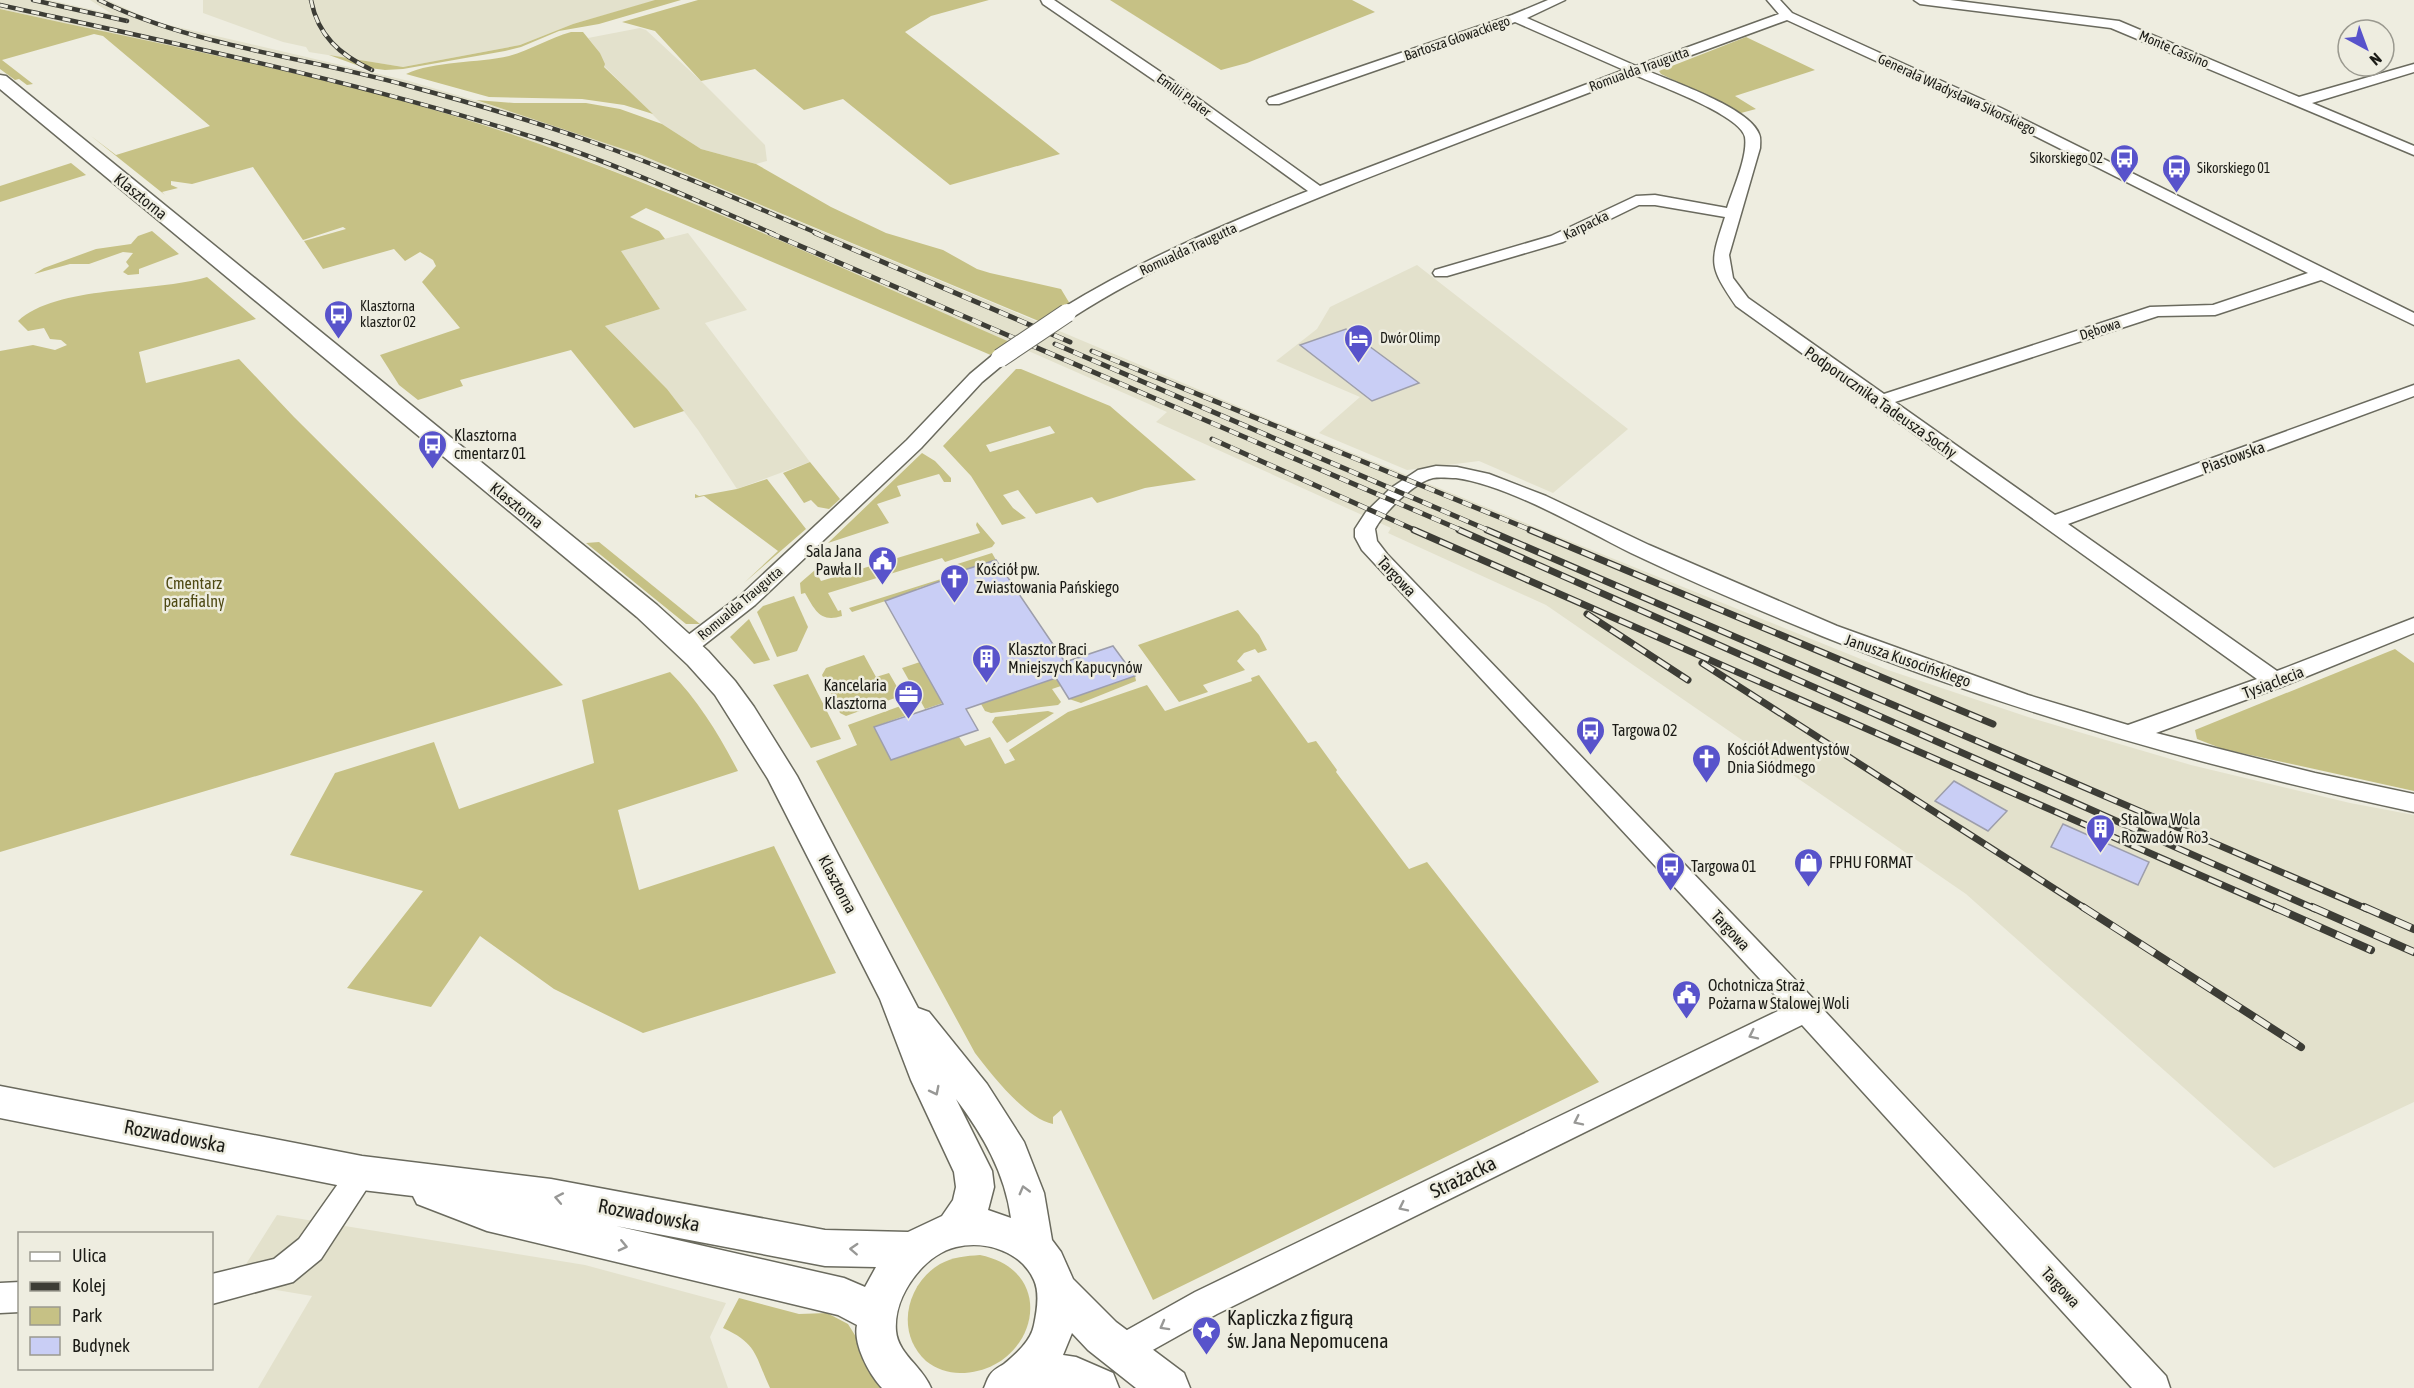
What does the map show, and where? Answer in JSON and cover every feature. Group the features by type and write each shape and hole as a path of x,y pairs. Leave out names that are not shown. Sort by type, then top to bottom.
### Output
{"street":[{"path":"1516,18 1559,0"},
{"path":"1773,0 1788,16"},
{"name":"Monte Cassino","path":"1920,0 2114,24 2414,151"},
{"name":"Emilii Plater","path":"1047,1 1169,84 1319,192"},
{"name":"Romualda Traugutta","path":"687,647 740,608 914,444 976,378 1000,358 1091,297 1215,235 1319,192 1484,126 1770,20 1788,16"},
{"name":"Generała Władysława Sikorskiego","path":"1788,16 1996,111 2414,320"},
{"name":"Bartosza Głowackiego","path":"1274,101 1516,18 1638,70"},
{"path":"2299,102 2414,68"},
{"name":"Podporucznika Tadeusza Sochy","path":"1638,70 1725,110 1740,119 1752,134 1753,147 1721,255 1725,278 1742,302 2275,681"},
{"name":"Klasztorna","path":"0,80 638,604 687,647 725,688 763,743 897,998 929,1080 973,1171 975,1187 970,1207 955,1229"},
{"name":"Karpacka","path":"1441,273 1557,239 1621,207 1644,199 1733,214"},
{"name":"Dębowa","path":"1881,401 2156,311 2215,310 2322,274"},
{"name":"Piastowska","path":"2052,523 2414,390"},
{"name":"Janusza Kusocińskiego","path":"1420,476 1435,472 1456,472 1498,484 1687,571 1828,632 1983,686 2129,733 2259,770 2414,803"},
{"name":"Targowa","path":"1420,476 1390,500 1367,524 1364,531 1365,540 1380,559 1806,1010 2154,1388"},
{"name":"Tysiąclecia","path":"2129,733 2184,716 2414,625"},
{"name":"Klasztorna","path":"897,998 953,1069 1004,1141 1020,1176 1031,1215 1034,1248"},
{"name":"Strażacka","path":"1122,1350 1206,1303 1806,1010"},
{"name":"Rozwadowska","path":"0,1102 374,1175 550,1196 825,1248 913,1250"},
{"path":"213,1289 282,1272 310,1250 374,1175"},
{"name":"Rozwadowska","path":"374,1175 487,1213 844,1297 876,1314"},
{"path":"908,1388 888,1367 878,1342 876,1314 883,1290 895,1268 913,1250 933,1237 955,1229 984,1227 1011,1233 1034,1248 1048,1267 1057,1290 1057,1319 1047,1347 1017,1380"},
{"path":"1057,1290 1102,1336 1169,1388"},
{"path":"0,1298 18,1297"},
{"path":"1017,1380 1076,1377 1098,1388"}],"shaded area":[{"path":"0,0 49,0 112,14 90,0 107,0 156,22 409,81 551,123 641,155 1271,420 1888,670 2028,717 2191,765 2350,803 2414,815 2414,1102 2274,1168 1966,894 1546,605 1388,533 1391,528 1156,422 1167,412 663,190 510,134 375,94 0,9"},
{"path":"203,0 657,0 573,24 520,45 403,67 309,52 306,47 283,42 203,13"},
{"path":"640,28 646,30 701,81 765,145 767,161 756,164 701,149 662,124 604,66 600,53 588,38"},
{"path":"688,233 747,310 705,323 810,462 737,489 698,430 667,389 605,326 660,309 620,250"},
{"path":"1417,265 1628,429 1553,493 1479,461 1407,470 1319,433 1360,397 1276,361 1317,329 1330,307"},
{"path":"277,1215 585,1265 726,1303 710,1337 728,1388 258,1388 312,1296 234,1283"}],"green space":[{"path":"655,0 681,0 599,24 559,31 521,47 505,51 403,69 385,70 362,67 329,55 403,67 520,45 573,24"},
{"path":"698,0 989,0 931,16 905,32 1060,154 950,185 843,99 804,110 755,69 701,81 655,31 622,22"},
{"path":"1110,0 1352,0 1375,12 1247,63 1221,70"},
{"path":"0,9 321,80 385,96 511,134 701,207 1012,343 993,356 646,208 630,217 659,231 665,239 621,251 660,309 605,326 667,389 684,411 634,428 571,350 460,380 463,386 418,400 399,385 380,355 460,328 422,282 436,266 433,260 420,252 405,261 394,249 323,269 304,241 346,229 343,227 303,240 253,167 192,184 171,181 171,185 178,188 162,192 165,195 91,136 116,155 210,126 103,36 94,34 2,60 33,84 27,85 19,79 15,80 0,69"},
{"path":"571,32 583,32 600,53 604,67 653,114 624,105 582,99 489,97 406,74 443,64 509,56"},
{"path":"1746,37 1815,70 1735,96 1756,109 1741,113 1659,71"},
{"path":"476,100 514,103 586,103 620,109 662,124 701,149 756,164 831,207 886,233 943,250 977,269 1061,289 1070,304 1041,322 641,155"},
{"path":"71,163 86,175 0,202 0,186"},
{"path":"152,231 179,254 139,269 139,274 128,275 123,272 129,266 126,262 133,253 123,252 89,264 70,264 34,274 44,268 96,249 131,244 138,236"},
{"name":"Cmentarz parafialny","path":"207,277 256,319 139,352 146,383 239,359 294,417 563,685 0,852 0,351 33,345 55,350 67,345 61,340 50,339 44,328 28,331 18,321 35,309 57,301 81,295 161,286"},
{"path":"1016,369 1021,369 1110,406 1196,480 1145,488 1097,503 1092,497 1036,514 1018,490 1003,495 1013,508 1026,518 1002,525 971,476 943,446","holes":["1050,426 1055,433 990,452 986,445"]},
{"path":"922,453 935,461 951,478 951,482 944,482 939,474 897,486 901,496 877,504 889,523 828,543"},
{"path":"810,462 840,499 829,509 818,507 811,500 804,503 783,473"},
{"path":"767,479 806,529 744,583 778,551 704,496 695,498 695,494 699,496 737,489"},
{"path":"977,522 995,543 992,547 945,562 942,558 828,593 838,611 841,610 842,616 828,618 819,614 805,593 801,594 800,583 815,570 821,581 980,533"},
{"path":"599,542 700,624 686,624 586,543"},
{"path":"992,553 996,560 948,575 949,578 916,589 916,591 852,612 849,608 941,579 940,575 950,571 948,567"},
{"path":"794,596 808,627 797,651 777,657 757,612 763,606"},
{"path":"1238,610 1259,635 1267,650 1258,653 1255,649 1244,653 1237,661 1245,670 1203,685 1208,692 1179,702 1138,645"},
{"path":"749,619 770,660 754,664 730,637"},
{"path":"2395,649 2414,663 2414,791 2223,749 2197,739 2195,730"},
{"path":"864,655 876,677 889,673 900,692 895,698 846,716 840,713 822,675 826,668"},
{"path":"920,662 943,703 925,709 902,668"},
{"path":"670,672 708,719 738,771 618,810 639,890 774,846 836,973 643,1033 554,989 480,936 431,1007 347,988 423,891 290,855 335,773 434,742 459,809 594,763 582,700"},
{"path":"808,674 841,739 811,748 773,685"},
{"path":"1259,675 1308,743 1316,741 1337,770 1336,772 1409,869 1427,862 1599,1082 1153,1300 1061,1110 1053,1117 1053,1124 1032,1114 1010,1095 975,1053 816,761 857,745 848,725 906,704 912,713 874,727 891,760 959,737 965,746 990,737 1005,764 1015,760 1009,750 1068,712 1147,685 1165,711 1252,681 1251,678"},
{"path":"1135,676 1136,681 1081,703 1069,699"},
{"path":"1056,678 1061,686 1052,689 1061,702 1058,705 991,713 985,711 981,704"},
{"path":"1048,711 1054,713 1007,743 992,722 995,717"},
{"path":"980,1255 1006,1265 1022,1281 1030,1300 1029,1320 1021,1340 1006,1357 986,1369 960,1373 942,1370 926,1361 916,1350 910,1337 908,1323 912,1296 928,1273 940,1264 955,1258"},
{"path":"739,1298 799,1314 827,1313 848,1324 868,1356 880,1388 770,1388 754,1352 743,1340 723,1328"}],"building":[{"name":"Dwór Olimp","path":"1346,329 1419,383 1372,401 1300,345"},
{"name":"Klasztor Braci Mniejszych Kapucynów","path":"996,560 1065,662 1113,646 1135,676 1069,699 1056,678 966,709 978,730 891,760 874,727 943,704 885,601 949,578 948,575"},
{"path":"1954,781 2007,811 1988,831 1935,801"},
{"name":"Stalowa Wola Rozwadów Ro3","path":"2063,824 2149,862 2138,885 2051,847"}],"railway":[{"path":"33,0 127,21"},
{"path":"99,0 135,16 210,40 367,75 545,126 649,163 819,234"},
{"path":"311,0 319,24 332,43 350,58 372,70"},
{"path":"0,5 273,66 475,119 601,161 774,234"},
{"path":"770,233 1463,531"},
{"path":"815,233 1070,342"},
{"path":"1055,344 1490,531"},
{"path":"1092,351 1533,531"},
{"path":"1212,439 1417,531"},
{"path":"1414,530 2277,909"},
{"path":"1459,530 2315,909"},
{"path":"1487,530 2367,909"},
{"path":"1530,530 1993,724"},
{"path":"1587,614 1688,680"},
{"path":"1702,663 2086,909"},
{"path":"2083,907 2301,1047"},
{"path":"2274,907 2371,950"},
{"path":"2312,907 2414,952"},
{"path":"2364,907 2414,929"}],"place":[{"name":"Sikorskiego 02","path":"2124,184"},
{"name":"Sikorskiego 01","path":"2176,194"},
{"name":"Klasztorna klasztor 02","path":"339,340"},
{"name":"Dwór Olimp","path":"1359,364"},
{"name":"Klasztorna cmentarz 01","path":"433,470"},
{"name":"Sala Jana Pawła II","path":"883,586"},
{"name":"Kościół pw. Zwiastowania Pańskiego","path":"955,604"},
{"name":"Klasztor Braci Mniejszych Kapucynów","path":"987,684"},
{"name":"Kancelaria Klasztorna","path":"908,720"},
{"name":"Targowa 02","path":"1591,756"},
{"name":"Kościół Adwentystów Dnia Siódmego","path":"1706,784"},
{"name":"Stalowa Wola Rozwadów Ro3","path":"2100,854"},
{"name":"FPHU FORMAT","path":"1808,888"},
{"name":"Targowa 01","path":"1670,892"},
{"name":"Ochotnicza Straż Pożarna w Stalowej Woli","path":"1687,1020"},
{"name":"Kapliczka z figurą św. Jana Nepomucena","path":"1206,1356"}]}
